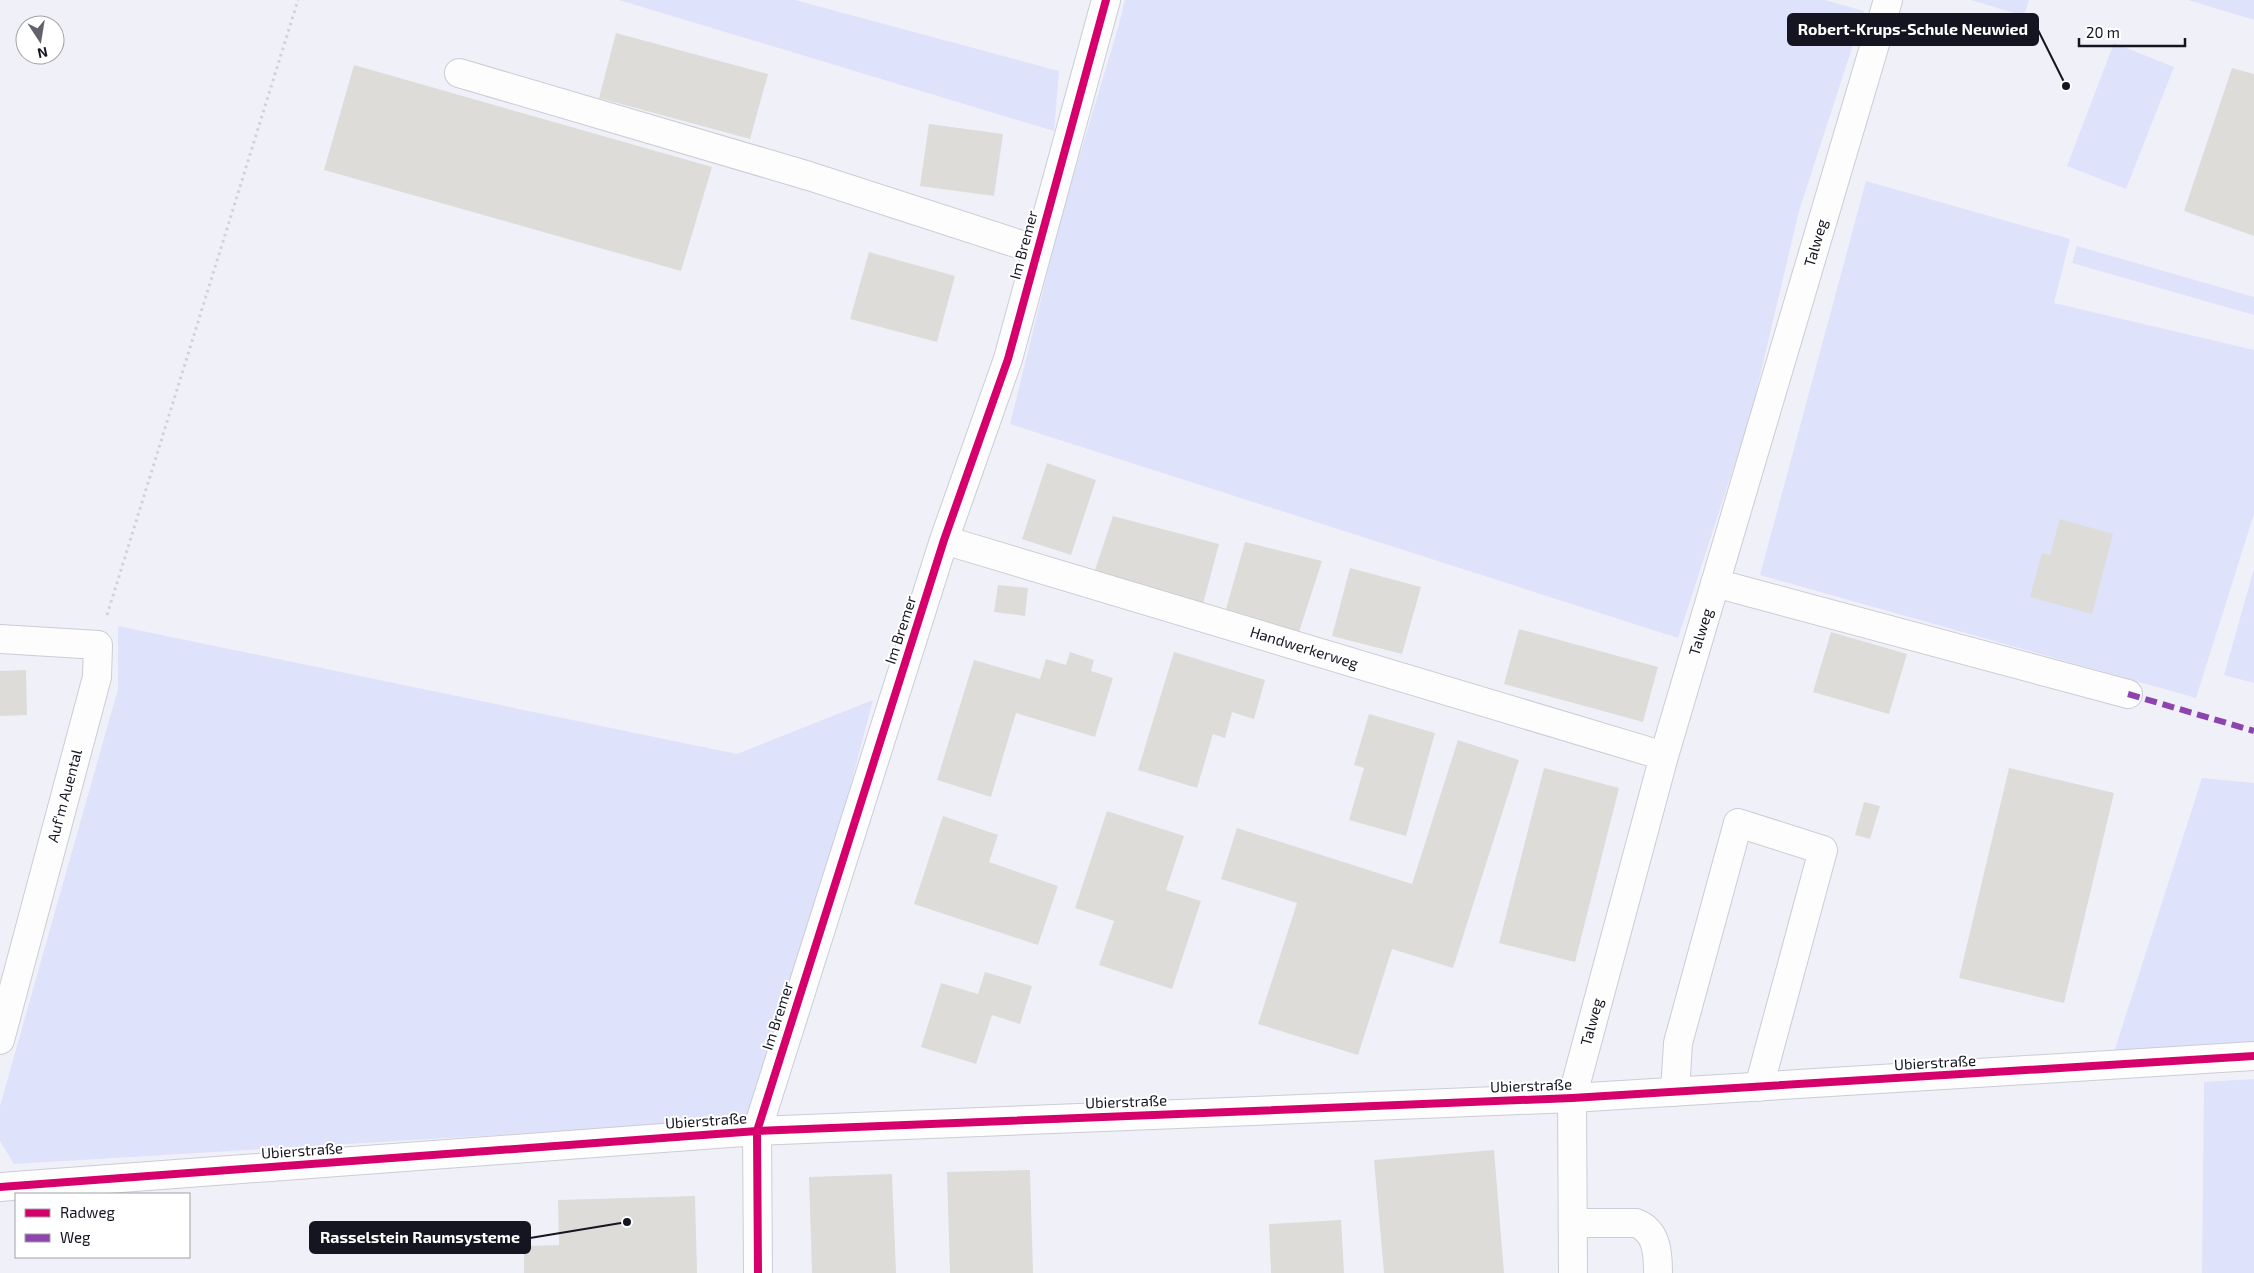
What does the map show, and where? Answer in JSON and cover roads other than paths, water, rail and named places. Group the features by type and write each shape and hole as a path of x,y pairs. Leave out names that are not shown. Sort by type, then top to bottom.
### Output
{"street":[{"name":"Im Bremer","path":"758,1273 756,1130 944,540 1008,359 1106,0"},
{"name":"Talweg","path":"1573,1273 1572,1098 1664,756 1888,0"},
{"path":"459,73 809,176 1037,250"},
{"name":"Handwerkerweg","path":"944,540 1664,756"},
{"path":"1716,583 2128,694"},
{"name":"Auf'm Auental","path":"0,639 98,645 97,677 0,1040"},
{"path":"1675,1092 1678,1043 1738,823 1823,850 1758,1087"},
{"name":"Ubierstraße","path":"0,1188 756,1130 1572,1098 2254,1056"},
{"path":"1573,1223 1636,1223 1645,1226 1652,1235 1657,1249 1658,1273"}],"place":[{"name":"Robert-Krups-Schule Neuwied","path":"2066,86"},
{"name":"Rasselstein Raumsysteme","path":"627,1222"}]}
